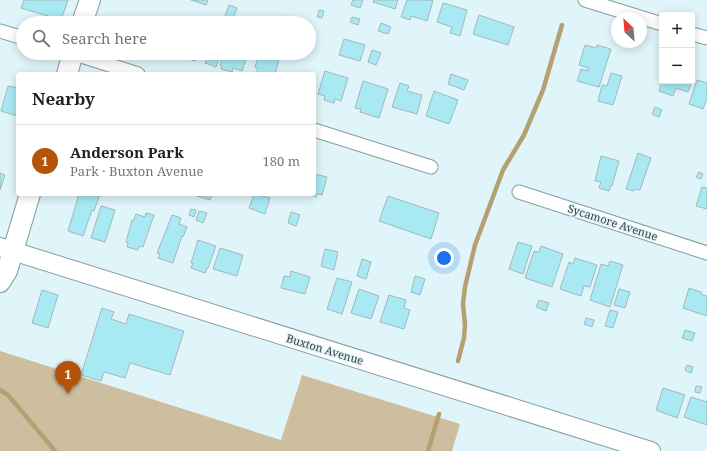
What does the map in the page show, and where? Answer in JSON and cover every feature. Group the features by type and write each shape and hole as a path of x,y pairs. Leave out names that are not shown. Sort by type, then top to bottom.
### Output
{"main road":[{"path":"84,16 90,0"},
{"path":"67,72 71,60"},
{"path":"0,282 7,271 6,249 29,196"}],"street":[{"path":"585,0 659,23"},
{"path":"0,31 16,36"},
{"path":"695,35 707,38"},
{"path":"95,60 132,72"},
{"path":"316,131 431,167"},
{"name":"Sycamore Avenue","path":"518,192 707,253"},
{"name":"Buxton Avenue","path":"6,249 651,451"}],"shaded area":[{"path":"0,351 281,440 302,375 460,424 452,451 0,451"}],"building":[{"path":"24,0 68,0 62,16 48,16 21,8"},
{"path":"191,0 208,0 206,5"},
{"path":"353,0 363,0 360,8 351,5"},
{"path":"374,0 398,0 395,9 373,2"},
{"path":"407,0 433,1 427,21 411,16 410,20 401,17"},
{"path":"443,3 467,10 460,36 450,33 452,27 437,22"},
{"path":"229,5 237,8 234,16 225,16"},
{"path":"319,10 324,11 322,18 317,17"},
{"path":"479,15 514,27 508,45 473,34"},
{"path":"352,17 360,19 358,25 350,22"},
{"path":"381,23 391,27 388,34 378,31"},
{"path":"344,39 365,45 360,61 339,55"},
{"path":"585,45 596,48 597,45 611,49 599,87 577,81 581,69 588,71 588,68 579,65"},
{"path":"372,50 381,53 376,65 368,62"},
{"path":"206,60 218,60 216,67 205,63"},
{"path":"222,60 246,60 242,71 233,68 232,72 221,69 222,66 220,65"},
{"path":"257,60 279,60 276,72 257,72 258,68 255,67"},
{"path":"325,71 348,78 341,101 335,99 334,103 324,100 325,96 318,94"},
{"path":"611,73 622,76 613,105 598,101 602,85 607,86"},
{"path":"451,74 468,80 464,90 448,84"},
{"path":"697,80 707,83 707,98 703,109 689,104"},
{"path":"363,81 388,89 379,118 360,112 361,109 355,108"},
{"path":"400,83 409,86 407,91 422,95 417,114 392,107"},
{"path":"661,84 691,84 688,92 676,88 673,96 659,91"},
{"path":"8,86 16,88 16,115 1,111"},
{"path":"434,91 458,100 449,124 426,116"},
{"path":"655,107 662,110 659,117 652,114"},
{"path":"638,153 651,158 640,190 635,189 634,191 626,189"},
{"path":"601,156 619,161 612,186 611,185 609,191 599,188 601,182 595,181"},
{"path":"699,172 703,174 701,179 696,177"},
{"path":"0,173 5,175 0,190"},
{"path":"316,174 327,177 322,195 317,194 316,197 313,196 316,196"},
{"path":"702,187 707,188 707,209 696,206"},
{"path":"78,196 99,196 94,211 92,210 83,236 68,231"},
{"path":"197,196 211,196 210,200"},
{"path":"253,196 270,198 265,214 249,208"},
{"path":"388,196 439,213 431,239 379,221"},
{"path":"101,206 115,210 105,242 91,238"},
{"path":"191,209 196,210 194,217 189,215"},
{"path":"199,211 207,213 203,223 196,220"},
{"path":"291,212 300,215 296,226 288,223"},
{"path":"146,213 154,215 143,247 139,246 138,250 127,247 128,243 126,242 132,220 134,220 136,214 145,217"},
{"path":"172,215 181,218 179,224 187,227 183,237 182,236 173,263 158,258 160,254 157,253"},
{"path":"198,240 216,246 205,273 191,268 193,263 191,263"},
{"path":"518,242 532,246 523,274 509,269"},
{"path":"541,246 563,254 552,287 525,278 534,251 539,252"},
{"path":"220,248 243,255 237,276 213,269"},
{"path":"325,249 338,252 334,270 321,266"},
{"path":"575,258 597,265 590,287 584,286 581,296 560,289 569,262 573,264"},
{"path":"362,259 371,262 366,279 357,276"},
{"path":"610,261 623,265 610,307 590,300 601,264 608,266"},
{"path":"291,271 310,277 305,294 281,288 284,276 290,277"},
{"path":"415,276 425,279 420,295 411,292"},
{"path":"337,278 352,282 342,314 327,309"},
{"path":"689,288 701,292 702,295 707,296 707,316 683,308"},
{"path":"359,289 379,296 371,319 351,313"},
{"path":"619,289 630,292 625,308 614,305"},
{"path":"42,290 58,295 48,328 32,323"},
{"path":"389,295 406,300 404,308 410,310 404,329 380,322"},
{"path":"539,300 549,303 546,311 536,307"},
{"path":"102,308 114,312 111,319 126,324 129,314 184,331 170,375 130,363 125,378 104,372 101,381 81,375"},
{"path":"610,310 618,312 613,328 605,326"},
{"path":"586,318 594,320 592,327 584,324"},
{"path":"685,330 695,333 692,341 682,338"},
{"path":"687,365 693,367 691,373 685,370"},
{"path":"696,386 702,387 700,393 695,392"},
{"path":"663,388 685,395 677,418 656,410"},
{"path":"691,397 707,402 707,425 684,417"}],"waterway":[{"path":"458,361 464,338 465,325 463,304 465,287 475,245 503,170 524,135 543,90 562,25"},
{"path":"0,390 8,395 55,451"},
{"path":"428,451 439,414"}],"place":[{"name":"Anderson Park","path":"68,394"}]}
